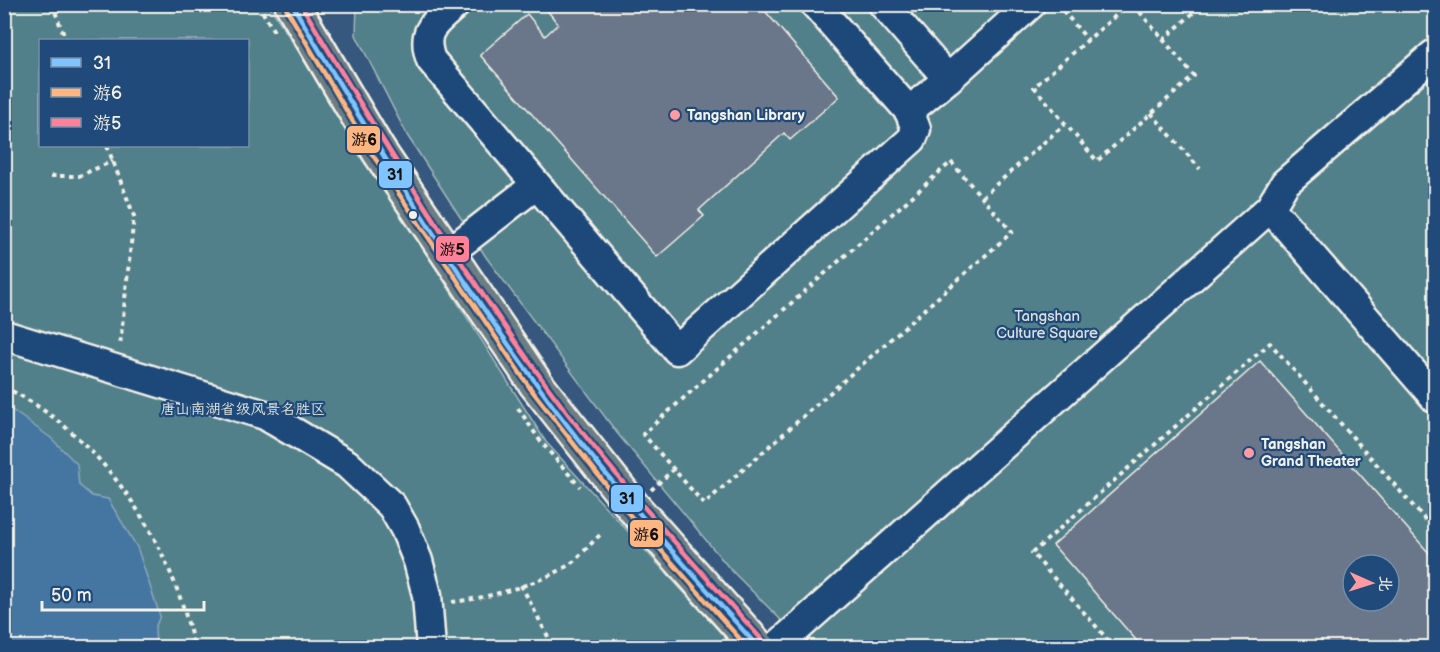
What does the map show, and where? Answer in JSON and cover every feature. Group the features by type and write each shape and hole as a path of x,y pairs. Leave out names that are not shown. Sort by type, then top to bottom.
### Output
{"main road":[{"path":"292,4 378,150 536,384 634,508 759,648"}],"street":[{"path":"456,4 432,26 427,38 431,60 677,350 912,139 916,129 909,111 815,4"},
{"path":"884,4 948,79"},
{"path":"909,111 1031,4"},
{"path":"775,648 1270,208 1286,183 1435,49"},
{"path":"447,254 536,185"},
{"path":"1270,208 1436,399"},
{"path":"4,334 265,415 347,464 392,506 405,529 418,561 427,595 431,648"}],"path":[{"path":"52,4 66,39"},
{"path":"1057,4 1088,40"},
{"path":"1131,4 1194,76 1096,161 1034,87 1131,4"},
{"path":"1163,40 1203,4"},
{"path":"1151,113 1200,169"},
{"path":"982,197 1065,124"},
{"path":"107,147 134,216 118,369"},
{"path":"51,176 79,176 113,161"},
{"path":"951,162 1012,232 704,504 674,469 643,434 951,162"},
{"path":"1115,648 1032,553 1270,343 1436,532"},
{"path":"4,387 48,412 114,476 154,539 179,593 194,648"},
{"path":"648,493 674,469"},
{"path":"447,603 478,600 553,573 573,561 600,535"},
{"path":"521,585 554,648"}],"green space":[{"name":"Tangshan Culture Square","path":"357,4 1435,5 1435,647 808,647 730,569 617,433 486,257 407,135 356,35"},
{"name":"唐山南湖省级风景名胜区","path":"4,5 269,5 546,442 734,647 5,647"}],"water":[{"path":"5,405 51,438 77,464 79,485 92,496 108,499 137,547 160,616 155,628 156,647 5,647"}],"building":[{"name":"Tangshan Library","path":"542,4 759,4 839,97 790,140 784,133 699,210 704,216 657,257 480,55 527,14 545,36 558,24"},
{"name":"Tangshan Grand Theater","path":"1260,361 1436,561 1436,648 1143,648 1053,545"}],"transit line":[{"name":"31","path":"292,4 410,197 471,291 536,383 588,452 759,648"},
{"name":"游5","path":"301,4 417,195 478,288 542,379 622,481 765,643"},
{"name":"游6","path":"286,8 372,154 530,388 628,513 748,648"}],"place":[{"name":"Tangshan Library","path":"675,115"},
{"name":"Tangshan Grand Theater","path":"1249,453"}]}
